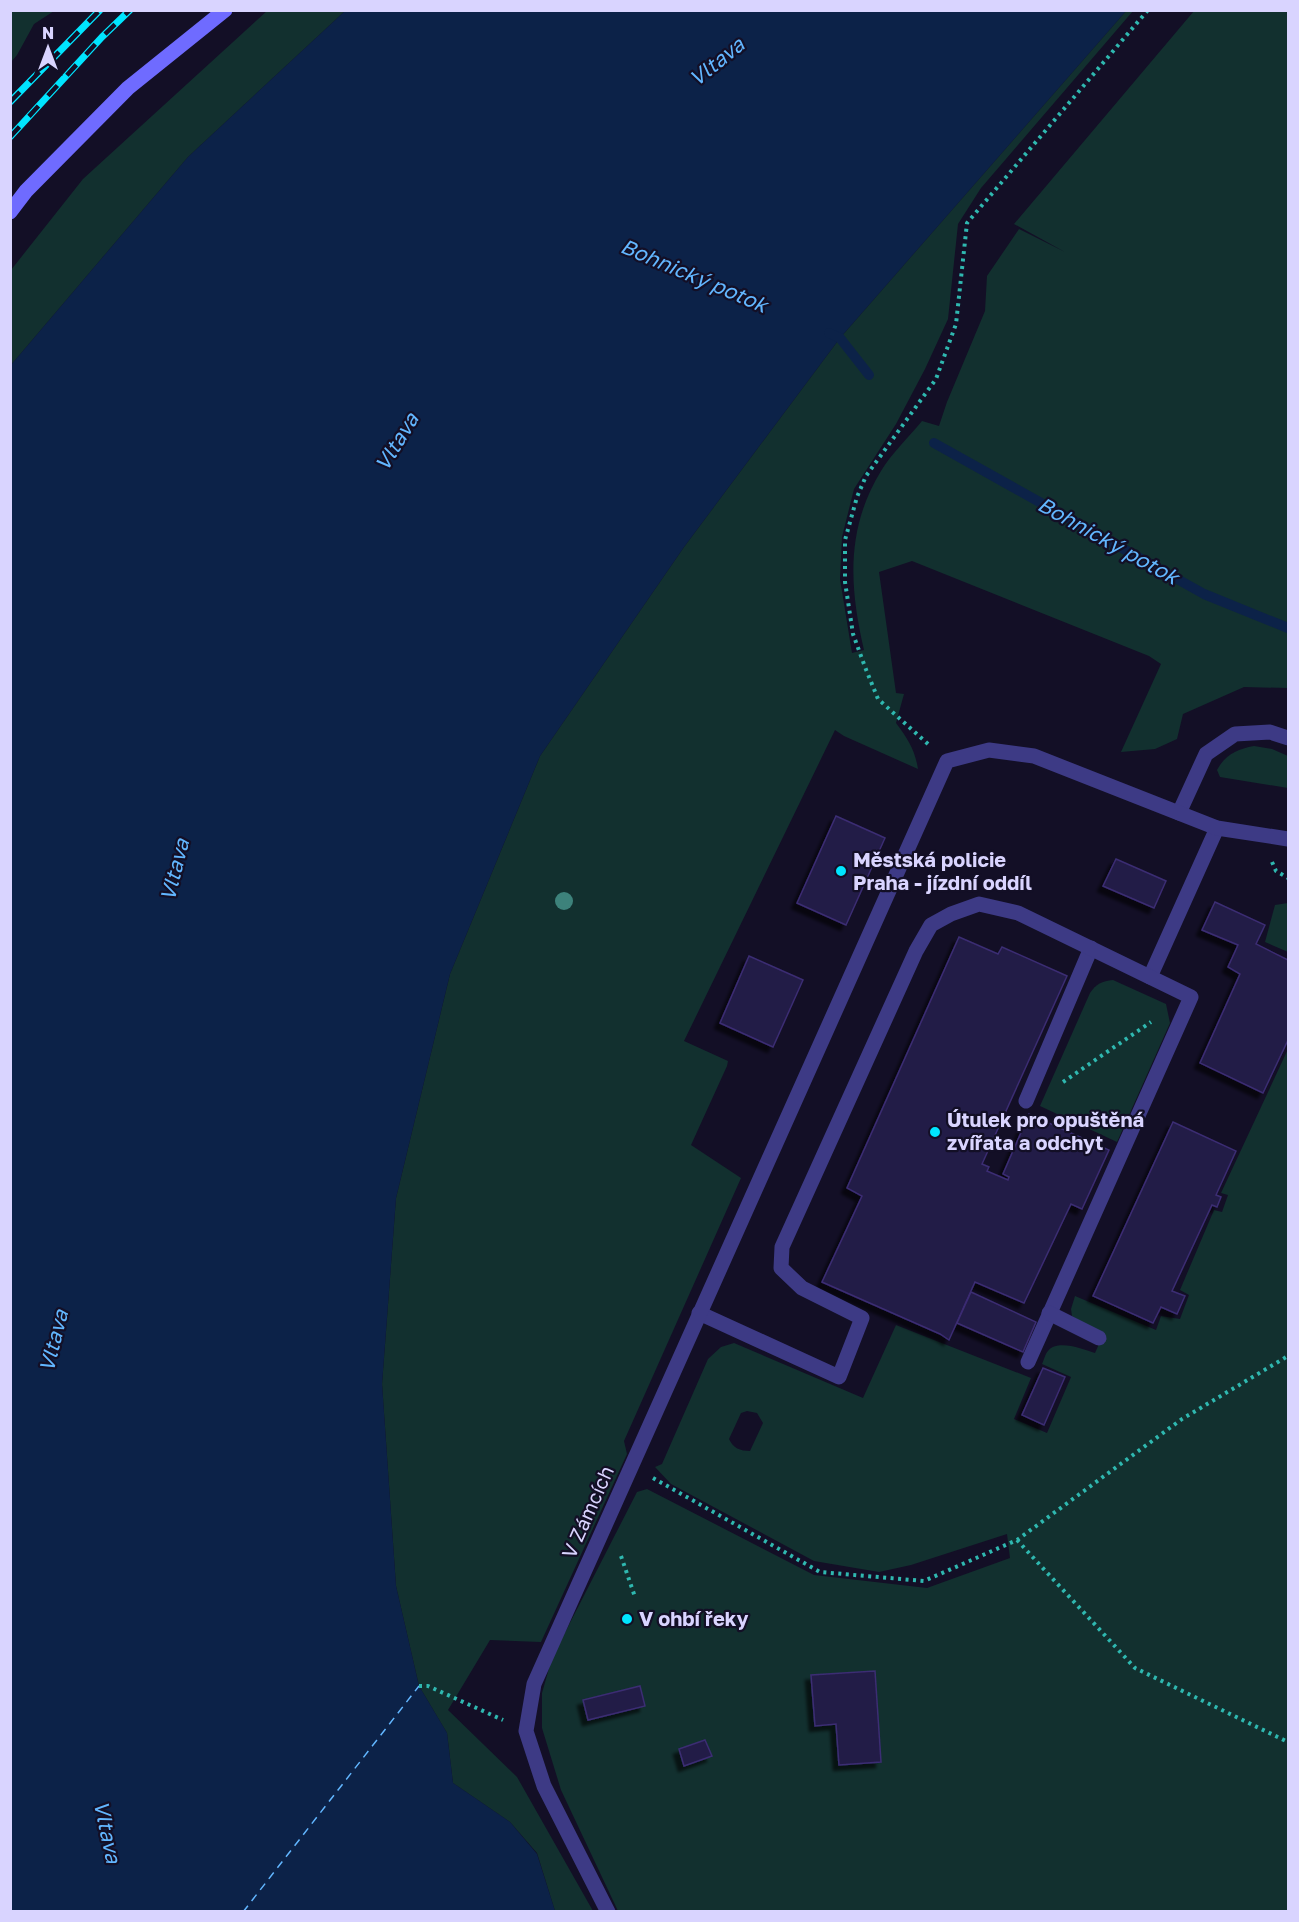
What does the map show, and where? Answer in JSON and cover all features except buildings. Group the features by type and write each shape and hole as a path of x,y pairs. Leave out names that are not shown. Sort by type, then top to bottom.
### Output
{"main road":[{"path":"10,212 26,191 128,88 225,10"}],"street":[{"path":"1179,813 1206,754 1235,734 1270,732 1288,738"},
{"path":"947,761 989,750 1034,756 1217,828 1288,839"},
{"name":"V Zámcích","path":"526,1731 534,1684 947,761"},
{"path":"1150,977 1217,828"},
{"path":"699,1313 839,1377 862,1318 802,1288 781,1268 782,1247 915,951 931,926 951,914 979,904 1018,912 1191,997 1028,1362"},
{"path":"1028,1095 1091,948"},
{"path":"1049,1313 1099,1338"},
{"path":"526,1731 544,1786 608,1911"}],"path":[{"path":"947,761 878,699 853,634 845,582 845,540 857,497 866,476 936,379 956,324 967,223 1148,10"},
{"path":"1028,1095 1058,1086 1169,1010 1186,1007"},
{"path":"631,1466 820,1572 924,1581 1017,1540 1182,1419 1288,1356"},
{"path":"1017,1540 1135,1668 1288,1742"},
{"path":"419,1686 428,1686 526,1731"}],"green space":[{"path":"11,10 54,11 34,24 11,62"},
{"path":"267,11 345,11 188,157 11,365 11,270 83,179"},
{"path":"1126,11 1133,11 981,188 958,224 948,319 896,424 854,489 842,537 840,579 852,653 864,650 855,603 856,536 861,514 881,471 895,451 922,421 939,426 985,311 987,276 1019,229 1065,252 1014,224 1194,11 1288,11 1288,688 1244,687 1183,714 1177,739 1155,749 1121,752 1161,664 1149,656 912,561 879,572 896,693 904,694 896,723 910,745 918,769 835,730 684,1041 728,1061 691,1145 741,1178 624,1441 627,1454 541,1642 490,1640 448,1710 517,1777 593,1911 555,1911 537,1853 510,1822 453,1783 447,1733 419,1686 396,1586 382,1384 396,1198 450,974 540,756 684,547 840,338"},
{"path":"1254,746 1272,749 1288,756 1288,788 1220,777 1217,770 1228,757 1237,751"},
{"path":"1288,903 1288,952 1265,942 1275,905"},
{"path":"1113,980 1166,1004 1170,1023 1117,1142 1040,1106 1090,993 1100,984"},
{"path":"1288,1049 1288,1911 618,1911 561,1790 542,1728 542,1693 552,1658 637,1492 647,1489 814,1575 927,1588 1010,1558 1007,1534 911,1565 879,1572 814,1561 671,1484 655,1467 662,1464 708,1359 721,1347 734,1343 863,1398 896,1325 1031,1378 1014,1419 1047,1433 1071,1377 1042,1364 1046,1354 1052,1347 1064,1345 1095,1353 1103,1335 1072,1316 1071,1309 1075,1296 1156,1330 1161,1316 1180,1319 1189,1295 1180,1290 1214,1210 1222,1212 1228,1195 1221,1193","holes":["747,1411 757,1413 763,1423 750,1451 737,1448 729,1439 741,1413","874,1671 881,1762 839,1765 836,1724 815,1725 811,1676","640,1686 645,1706 588,1720","705,1740 711,1756 684,1766 679,1749"]}],"water":[{"name":"Vltava","path":"345,11 1126,11 840,338 684,547 540,756 450,974 396,1198 382,1384 396,1586 419,1686 447,1733 453,1783 510,1822 537,1854 555,1911 11,1911 11,365 188,157"}],"waterway":[{"name":"Bohnický potok","path":"829,333 840,338 869,375"},
{"name":"Bohnický potok","path":"934,443 1204,594 1288,628"}],"ferry route":[{"path":"243,1912 419,1686"}],"railway":[{"path":"10,102 100,10"},
{"path":"10,137 102,37 130,10"}],"place":[{"name":"Městská policie Praha - jízdní oddíl","path":"841,871"},
{"name":"Útulek pro opuštěná zvířata a odchyt","path":"935,1132"},
{"name":"V ohbí řeky","path":"627,1619"}]}
